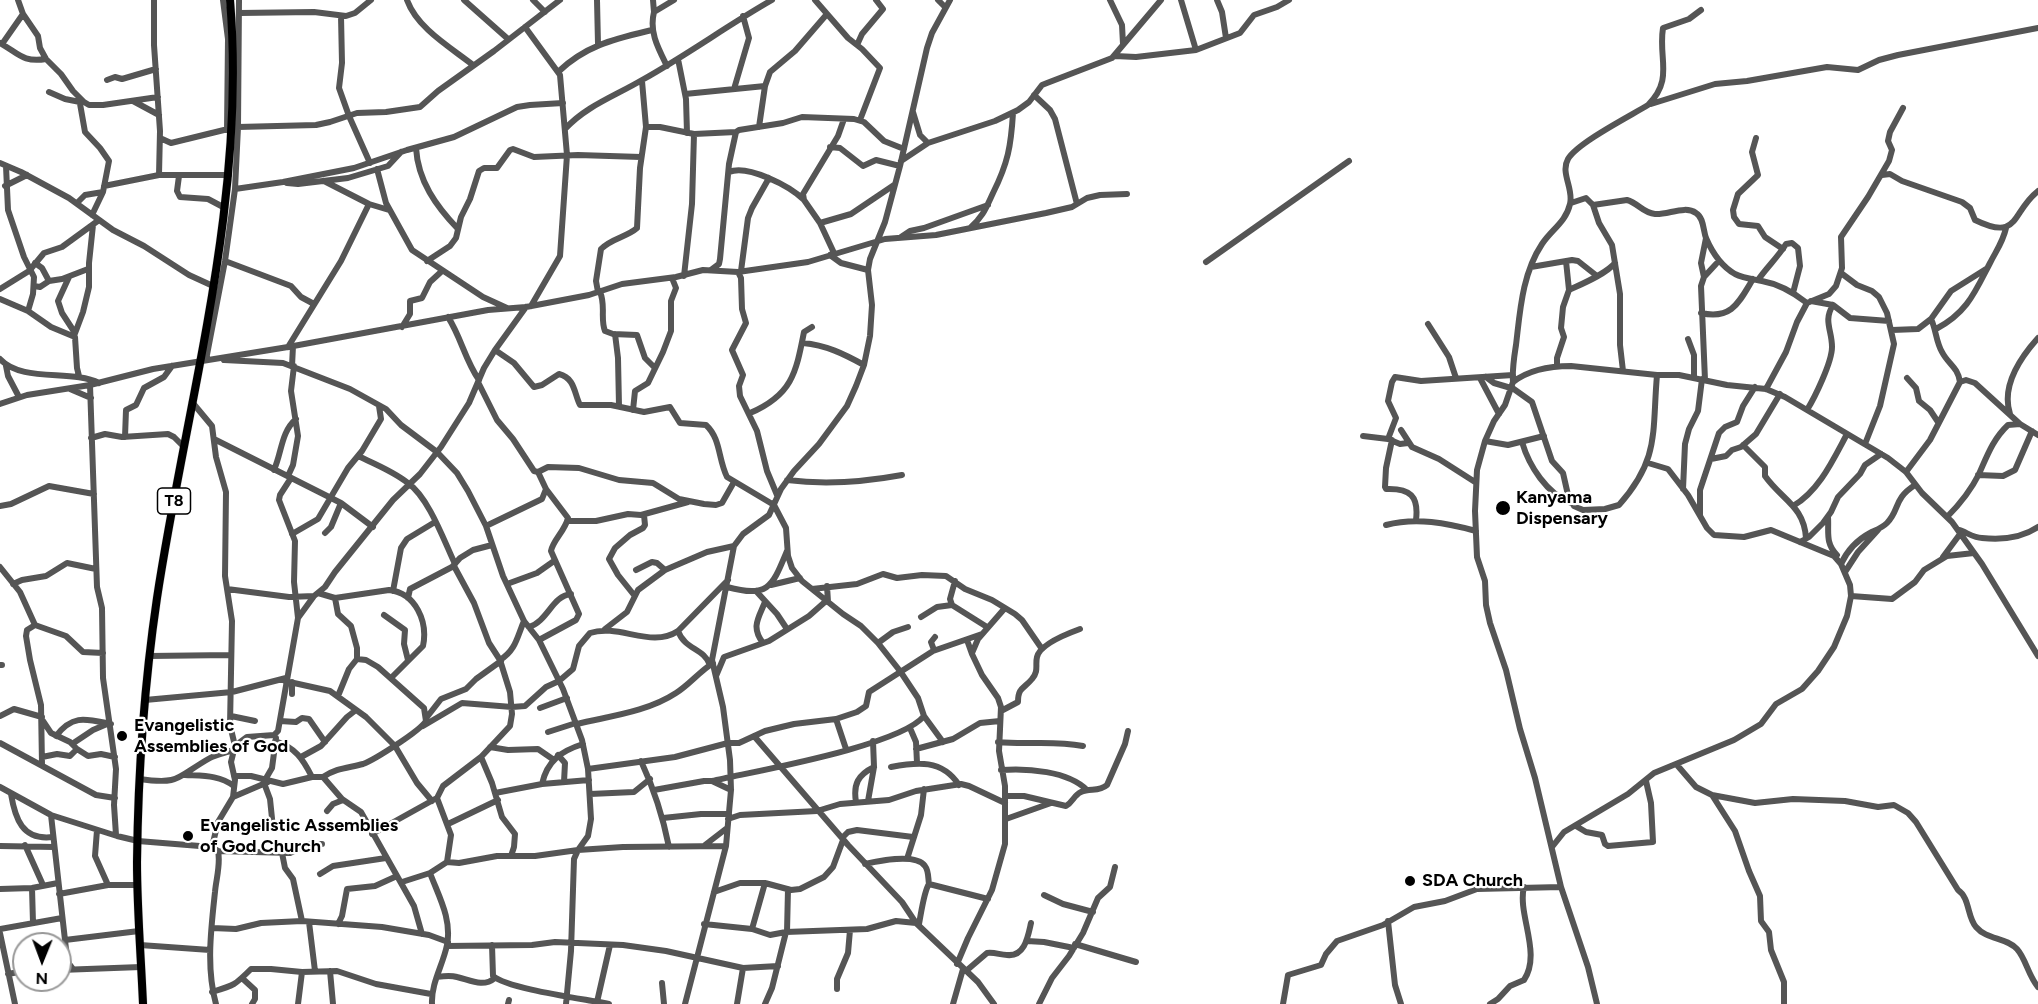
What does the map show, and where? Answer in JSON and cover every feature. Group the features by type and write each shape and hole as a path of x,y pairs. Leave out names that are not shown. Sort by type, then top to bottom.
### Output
{"main road":[{"name":"T8","path":"143,1004 138,841 139,779 145,700 157,598 183,446 203,360 225,208 232,128 233,40 230,0"}],"street":[{"path":"18,0 22,14 38,36 40,48 46,59 61,74 79,100 85,132 108,158 104,189 93,215"},
{"path":"154,0 160,138 159,176"},
{"path":"203,360 225,261 235,189 228,39 223,0"},
{"path":"232,128 239,0"},
{"path":"240,13 314,12 341,16 354,13 371,0"},
{"path":"407,0 414,15 423,24 473,65"},
{"path":"464,0 508,39"},
{"path":"533,0 545,12"},
{"path":"159,149 168,143 232,128 310,126 357,113 420,107 560,0"},
{"path":"597,0 598,44"},
{"path":"653,0 652,30 667,66"},
{"path":"654,12 674,0"},
{"path":"564,129 589,108 642,81 772,0"},
{"path":"814,0 848,38 880,68 860,120"},
{"path":"857,45 862,34 883,9 876,0"},
{"path":"938,0 945,7"},
{"path":"548,732 627,713 675,695 711,664 734,546 743,534 769,515 777,495 787,480 819,444 847,406 864,365 872,312 868,270 895,185 927,48 950,0"},
{"path":"1110,0 1122,25 1125,57"},
{"path":"1115,56 1161,0"},
{"path":"1181,0 1196,50"},
{"path":"1217,0 1222,12 1226,38"},
{"path":"830,147 840,148 863,166 876,160 900,164 928,143 1013,113 1025,105 1042,85 1115,56 1196,50 1242,31 1254,15 1289,0"},
{"path":"1648,105 1659,93 1663,80 1663,28 1689,19 1701,10"},
{"path":"22,14 1,43 28,60 46,59"},
{"path":"759,127 765,86 770,72 795,51 827,14"},
{"path":"341,16 342,63 339,83 349,116 370,163"},
{"path":"734,89 749,38 743,16"},
{"path":"298,618 393,501 437,452 469,403 495,350 528,307 560,256 567,155 563,103 558,72 525,27"},
{"path":"1598,1004 1561,887 1506,670 1490,623 1486,605 1485,580 1477,557 1476,531 1475,482 1485,441 1505,405 1512,383 1512,362 1520,310 1531,267 1541,245 1563,220 1570,203 1566,171 1569,158 1597,135 1648,105 1715,84 1747,81 1827,67 1858,70 1879,60 1898,55 2038,28"},
{"path":"558,72 598,44 652,30"},
{"path":"678,59 691,134 692,204 684,276"},
{"path":"108,80 115,77 126,79 138,73 156,69"},
{"path":"642,81 646,127 641,157 637,228 614,239 601,249 596,281 603,300 604,329 608,333 637,335 645,358 655,368"},
{"path":"685,94 765,86"},
{"path":"49,92 65,99 79,100 95,106 158,97"},
{"path":"1034,95 1050,110 1055,119 1077,204"},
{"path":"132,101 159,115"},
{"path":"235,189 354,168 454,137 517,108 563,103"},
{"path":"1766,389 1786,352 1794,328 1808,302 1833,291 1842,262 1841,237 1881,175 1892,153 1888,141 1890,132 1903,108"},
{"path":"913,110 920,135 928,143"},
{"path":"970,228 980,219 988,205 1009,158 1013,113"},
{"path":"646,127 691,134 736,132 802,117 860,120 884,141 904,149"},
{"path":"804,200 803,191 838,136 844,119"},
{"path":"711,270 720,260 736,132"},
{"path":"218,133 231,146"},
{"path":"160,138 168,143"},
{"path":"1756,138 1752,152 1758,175 1738,194 1733,210 1734,217 1739,224 1758,226 1765,237 1783,249"},
{"path":"416,148 417,166 424,183 458,229"},
{"path":"427,261 453,243 481,170 497,168 510,150 513,149 531,157 567,155 641,157"},
{"path":"283,182 298,184 348,178 388,166 401,152"},
{"path":"1206,262 1349,161"},
{"path":"28,311 34,286 33,277 8,210 3,164 77,203 93,215 96,222 88,269 87,293 75,335 79,376"},
{"path":"731,168 769,178 804,200 820,223 832,254 841,262 868,270"},
{"path":"377,169 383,197 412,250 492,301 511,308 519,316"},
{"path":"77,203 85,195 159,176 229,174"},
{"path":"1881,175 1890,174 1902,181 1962,202 1970,208 1975,220 1994,227 2006,228"},
{"path":"5,186 27,175"},
{"path":"178,176 177,191 180,197 208,199 225,208"},
{"path":"769,178 748,218 740,273 742,309 746,323 732,350 743,375 739,386 740,396 757,431 767,471 777,495"},
{"path":"324,181 369,204 389,210"},
{"path":"780,184 803,191"},
{"path":"820,223 851,214 895,185"},
{"path":"1936,329 1950,322 1971,300 2001,244 2006,228 2038,190"},
{"path":"0,404 18,397 100,383 203,360 402,327 488,310 528,307 599,292 622,284 672,278 711,270 740,273 808,262 877,241 936,235 1038,215 1100,195 1127,194"},
{"path":"1570,203 1586,198 1593,205 1599,223 1612,245 1621,307 1620,345 1623,371"},
{"path":"1593,205 1627,200 1652,214 1693,211 1701,219 1706,238 1720,264 1734,273 1783,287 1808,302 1833,305 1850,318 1889,321"},
{"path":"273,828 266,782 272,768 298,618 295,597 296,545 279,500 293,465 298,436 291,392 293,366 291,346 344,256 369,204"},
{"path":"901,237 909,231 924,228 988,205"},
{"path":"96,222 189,275 213,286"},
{"path":"0,289 29,271 44,253 62,247 96,222"},
{"path":"1683,489 1685,444 1698,411 1704,379 1701,286 1704,277 1701,263 1706,238"},
{"path":"1701,313 1715,316 1726,313 1738,302 1786,244 1792,243 1796,245 1799,252 1800,266 1793,293"},
{"path":"24,257 28,261 36,262 49,281"},
{"path":"720,260 740,273"},
{"path":"225,261 291,286 301,297 314,304"},
{"path":"1557,366 1557,358 1564,338 1563,308 1569,290 1566,261"},
{"path":"1531,267 1578,261 1599,275 1618,279"},
{"path":"1569,290 1606,272 1615,263"},
{"path":"1701,263 1720,264"},
{"path":"1704,277 1720,264"},
{"path":"34,286 40,287 49,281 69,277 88,269"},
{"path":"1892,330 1918,329 1931,319 1951,291 1987,269"},
{"path":"402,327 410,314 410,301 422,298 430,282 442,271"},
{"path":"1840,273 1879,297 1892,330 1893,355 1877,413 1865,444"},
{"path":"69,277 58,301 75,335"},
{"path":"633,410 635,390 648,383 671,331 671,301 676,288 672,278"},
{"path":"589,294 603,300"},
{"path":"0,299 28,311 51,327 75,335"},
{"path":"488,310 492,301"},
{"path":"1807,410 1815,396 1832,351 1827,315 1833,305"},
{"path":"448,317 497,420 513,439 532,470 538,472 548,467 568,467 619,480 648,482 688,502"},
{"path":"1906,472 1929,440 1960,381 1957,369 1942,354 1931,319"},
{"path":"1428,324 1449,357 1456,378"},
{"path":"750,413 768,405 782,392 795,372 804,332 812,327"},
{"path":"615,334 619,406"},
{"path":"2010,414 2007,401 2013,376 2022,356 2038,338"},
{"path":"1688,339 1694,355 1694,377"},
{"path":"803,344 830,348 864,365"},
{"path":"495,350 514,363 534,387 539,387 556,376 562,374 566,376 575,388 580,405 619,406 651,412 670,407 680,423 705,425 715,435 727,477 774,505 786,528 789,561 800,578 827,602 861,626 878,643 918,698 924,716 943,742"},
{"path":"0,359 6,366 14,369 49,375 79,376 100,383"},
{"path":"219,359 274,362 293,366 350,389 379,405 437,452 453,468 468,490 486,526 507,584 524,621 539,640 567,698 583,744 588,769 590,828 586,841 574,859 566,1004"},
{"path":"6,366 18,397"},
{"path":"124,437 126,410 136,405 144,388 164,376 173,366"},
{"path":"1483,378 1494,383 1512,383 1537,370 1557,366 1586,367 1694,377 1726,385 1766,389 1780,394 1865,444 1906,472 1915,485 1947,517 1974,552 2038,656"},
{"path":"1522,442 1527,460 1560,497 1583,510 1605,509 1619,505 1648,463 1653,442 1657,375"},
{"path":"1416,520 1415,500 1403,489 1385,487 1390,439 1396,418 1388,401 1392,379 1398,377 1421,381 1483,378 1512,383 1530,400 1552,461 1563,474 1571,503"},
{"path":"1483,378 1499,414"},
{"path":"1907,378 1916,388 1919,401 1930,410 1938,422"},
{"path":"1960,381 1975,382 2020,424 2035,433 2015,470 2003,476 1978,475"},
{"path":"90,385 97,588 102,608 103,678 115,757 116,835"},
{"path":"1700,515 1700,490 1719,433 1725,427 1737,422 1743,406 1755,387"},
{"path":"70,389 91,398"},
{"path":"1711,459 1726,456 1743,445 1759,429 1780,394"},
{"path":"192,402 209,421 226,492 227,589 232,621 230,725 233,735 234,786 233,797 218,822 212,847"},
{"path":"292,534 318,519 348,468 361,455 381,419 379,405"},
{"path":"274,470 285,432 296,419"},
{"path":"1947,517 1966,496 1978,475 1986,454 2004,428 2008,425 2020,424"},
{"path":"1401,430 1408,443 1416,449 1446,463 1475,482"},
{"path":"91,438 105,434 124,437 168,434 174,436 183,446"},
{"path":"1792,506 1803,499 1819,482 1847,434"},
{"path":"1363,436 1390,439 1400,444 1408,443"},
{"path":"1485,441 1508,445 1544,436"},
{"path":"214,439 341,503 373,527"},
{"path":"1743,445 1765,467 1765,476 1770,484 1803,518 1803,540"},
{"path":"1803,540 1815,532 1828,517 1838,497 1860,474 1865,465 1881,454"},
{"path":"361,455 410,483 428,507 474,603 486,636 501,661 510,692 512,710 510,726 481,757 443,786 435,799 372,834"},
{"path":"1648,463 1668,469 1707,528 1714,534 1744,537 1771,530 1803,540 1836,555 1845,553 1868,534 1882,527"},
{"path":"293,465 298,481"},
{"path":"538,472 546,489 568,521 561,536 551,548 554,561 579,614 576,620 539,640"},
{"path":"787,480 838,483 902,475"},
{"path":"568,521 596,521 628,514 644,515 688,502 719,504 724,500 734,482"},
{"path":"1845,572 1858,552 1890,519 1902,494 1915,485"},
{"path":"0,506 11,504 49,486 94,494"},
{"path":"486,526 542,499 546,489"},
{"path":"325,533 331,526 341,503"},
{"path":"634,595 609,559 615,548 630,535 643,528 644,515"},
{"path":"1552,847 1564,832 1646,781 1657,771 1734,741 1761,724 1776,704 1802,690 1818,671 1834,647 1847,616 1851,596 1845,572 1828,541 1828,517"},
{"path":"1386,525 1416,520 1457,525 1476,531"},
{"path":"397,592 401,548 407,539 435,522"},
{"path":"1959,532 1983,539 2006,538 2025,534 2038,527"},
{"path":"1941,562 1959,532"},
{"path":"227,589 295,597 316,595 335,598 397,592 410,589 455,565 460,558 473,550 492,545"},
{"path":"605,630 627,612 638,590 665,570 707,552 734,546"},
{"path":"770,585 774,581 787,550"},
{"path":"1851,596 1892,599 1915,582 1928,567 1941,562 1950,555 1974,552"},
{"path":"1841,564 1845,553"},
{"path":"507,584 537,573 554,561"},
{"path":"636,570 652,562 665,570"},
{"path":"13,584 46,576 67,563 96,568"},
{"path":"0,567 20,592 35,625 66,636 85,653 102,653"},
{"path":"812,589 857,584 883,574 897,578 941,575 955,581 965,589 992,600 1022,620 1042,649"},
{"path":"728,583 741,591 756,591 800,578"},
{"path":"950,603 955,581"},
{"path":"234,776 251,776 266,782 287,784 312,777 323,777 339,768 365,764 391,745 462,703 512,710 520,707 529,703 546,687 559,681 573,669 579,646 590,633 605,630 665,638 678,632 728,583"},
{"path":"827,586 827,602"},
{"path":"408,598 410,589"},
{"path":"756,591 787,629"},
{"path":"391,678 420,651 425,633 423,618 408,598 397,592"},
{"path":"529,627 540,623 562,596 571,594"},
{"path":"335,598 338,614 351,626 357,648 357,659 349,669 343,687 335,694"},
{"path":"763,643 755,629 765,602"},
{"path":"716,676 724,657 763,643 809,616 827,602"},
{"path":"921,617 937,607 950,603"},
{"path":"950,603 987,627"},
{"path":"972,654 974,645 1005,608"},
{"path":"384,615 405,630 404,642 408,660"},
{"path":"423,726 427,712 441,699 466,689 511,652 524,621"},
{"path":"35,625 26,631 26,636 40,698 42,765"},
{"path":"878,643 908,627"},
{"path":"1001,711 1018,702 1019,693 1025,684 1031,681 1036,670 1037,657 1042,649 1080,628"},
{"path":"678,632 687,645 705,656 716,676 728,742 731,777 726,846 685,1004"},
{"path":"588,769 675,757 728,742 746,741 779,727 836,719 863,708 869,692 934,650 982,634"},
{"path":"934,650 931,642 935,637"},
{"path":"957,964 988,899 1004,852 1006,819 998,742 998,723 1001,711 998,698 982,675 968,640"},
{"path":"149,656 231,655"},
{"path":"357,659 374,664 437,719"},
{"path":"288,680 292,694"},
{"path":"145,700 231,692 288,680 335,694 356,710 391,745 417,783 435,799 451,835 447,862"},
{"path":"540,708 567,698"},
{"path":"0,716 14,709 42,718 48,729 56,736 88,756 101,754 115,757"},
{"path":"301,757 325,742 356,710"},
{"path":"654,790 688,783 712,782 846,749 910,728 924,716"},
{"path":"231,717 255,721"},
{"path":"280,721 296,722 302,718 309,719 325,742"},
{"path":"56,736 64,725 75,721 87,719 109,724"},
{"path":"836,719 846,749"},
{"path":"916,748 961,735 975,725 998,723"},
{"path":"42,757 57,754 70,756 75,747 93,730 109,724"},
{"path":"910,728 916,742 917,763"},
{"path":"663,818 701,814 819,811 847,802 889,800 924,789 958,785 969,786 1005,800 1024,796 1070,805 1077,794 1106,786 1125,744 1128,731"},
{"path":"233,735 276,738 301,757 312,777"},
{"path":"754,736 843,842 902,902 917,924 986,991 994,1004"},
{"path":"185,776 208,759 233,751 247,737"},
{"path":"868,801 874,767 873,741"},
{"path":"998,742 1022,745 1047,742 1083,746"},
{"path":"0,743 96,795 115,798"},
{"path":"542,784 546,769 556,758 568,749 583,744"},
{"path":"490,747 508,750 538,748 565,763 564,782"},
{"path":"481,757 498,800 502,817 515,834 516,839 511,856"},
{"path":"641,761 654,790 669,847"},
{"path":"891,767 917,763 939,766 952,776 958,785"},
{"path":"1677,765 1696,787 1712,795 1755,802 1789,799 1894,806 1908,813 1915,820 1958,890 1963,894 1974,925 1985,934 2005,941 2019,951 2027,971 2038,987"},
{"path":"847,802 854,793 859,777 874,767"},
{"path":"1001,770 1033,770 1079,782 1087,790"},
{"path":"139,779 166,782 185,776 213,776 234,786"},
{"path":"948,786 952,776"},
{"path":"323,777 343,800 358,808 417,912 422,934"},
{"path":"590,795 634,792 650,779"},
{"path":"495,793 542,784 589,780"},
{"path":"1576,826 1586,832 1602,835 1606,845 1610,847 1653,842 1651,803 1646,781"},
{"path":"233,797 266,782"},
{"path":"712,782 731,790"},
{"path":"0,787 51,814 138,841 212,847 218,850 282,853 293,852 308,844 322,844"},
{"path":"907,859 921,815 924,789"},
{"path":"854,793 856,802"},
{"path":"11,794 16,819 26,831 39,837 53,838"},
{"path":"1712,795 1735,831 1760,896 1761,921 1768,932 1771,950 1784,981 1784,1004"},
{"path":"327,811 333,804 343,800"},
{"path":"448,824 498,800"},
{"path":"1006,819 1051,802"},
{"path":"51,814 53,838 50,847 58,883 64,932"},
{"path":"705,845 727,828"},
{"path":"98,830 95,856 108,885"},
{"path":"714,892 740,883 765,883 788,889 800,889 824,877 836,862 848,832 857,830 913,837"},
{"path":"25,845 43,885"},
{"path":"0,846 50,847"},
{"path":"338,924 342,916 347,889 375,886 430,873 447,862 459,863 491,857 535,856 578,850 726,846"},
{"path":"216,1004 212,992 210,950 219,864 218,850"},
{"path":"282,853 285,868 296,887 302,921"},
{"path":"320,874 333,866 386,858"},
{"path":"865,864 907,859 924,864 929,885 925,891 923,909 917,924"},
{"path":"1039,1004 1052,978 1075,946 1098,898 1110,887 1114,867"},
{"path":"430,873 447,919 447,944 431,994 432,1004"},
{"path":"0,889 32,888 58,883"},
{"path":"752,929 765,883"},
{"path":"59,894 108,885 138,885"},
{"path":"929,885 988,899"},
{"path":"1490,1004 1510,986 1524,980 1529,969 1529,933 1522,898 1524,887"},
{"path":"1283,1004 1288,975 1321,965 1331,947 1342,938 1364,933 1409,908 1439,903 1474,890 1561,887"},
{"path":"32,888 33,923"},
{"path":"765,1004 786,932 788,889"},
{"path":"1044,895 1063,904 1093,912"},
{"path":"15,1004 5,969 0,931 62,918"},
{"path":"212,928 236,929 261,923 302,921 382,927 422,934 447,944 610,945 657,950 743,968 777,966"},
{"path":"770,935 786,932 867,929 896,921 917,924"},
{"path":"1388,921 1395,985 1401,1004"},
{"path":"309,922 315,971"},
{"path":"953,1004 965,970 987,953 1014,955 1019,952 1027,941 1031,923"},
{"path":"705,924 752,929 770,935 782,946"},
{"path":"837,989 837,979 848,953 850,930"},
{"path":"72,939 139,931"},
{"path":"1027,941 1075,946 1136,962"},
{"path":"140,945 210,950"},
{"path":"492,945 492,970 495,978 506,983 609,1004"},
{"path":"597,1002 610,945"},
{"path":"73,969 141,967"},
{"path":"212,992 232,986 255,968 302,972 330,971 376,984 431,994"},
{"path":"737,1004 743,968"},
{"path":"330,971 333,1004"},
{"path":"298,1004 302,972"},
{"path":"437,977 455,976 485,983 495,978"},
{"path":"243,979 255,990 255,999 252,1004"},
{"path":"662,983 664,1004"}],"place":[{"name":"Kanyama Dispensary","path":"1503,508"},
{"name":"Evangelistic Assemblies of God","path":"122,736"},
{"name":"Evangelistic Assemblies of God Church","path":"188,836"},
{"name":"SDA Church","path":"1410,881"}]}
